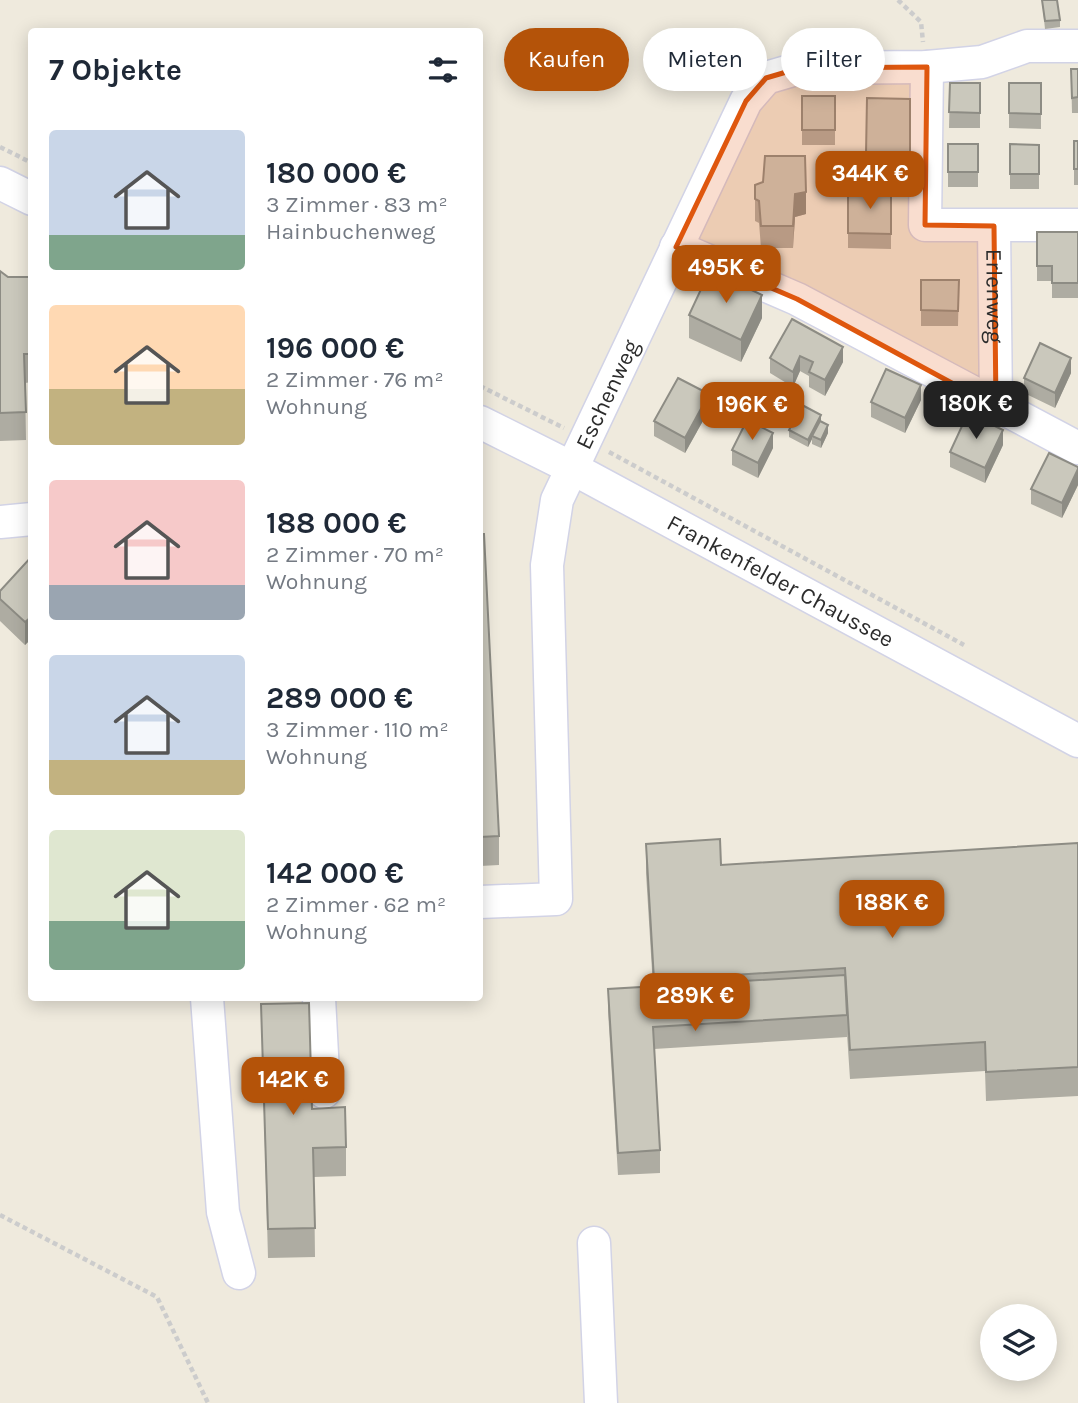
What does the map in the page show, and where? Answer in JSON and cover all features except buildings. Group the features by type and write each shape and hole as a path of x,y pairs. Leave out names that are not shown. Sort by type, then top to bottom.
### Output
{"street":[{"name":"Eschenweg","path":"483,902 556,899 547,565 557,500 570,467 746,101 766,79 800,68 927,67 982,62 1027,46 1078,46"},
{"path":"927,67 925,225 1078,225"},
{"path":"0,183 28,197"},
{"name":"Erlenweg","path":"994,226 996,407"},
{"path":"676,247 797,299 941,374 996,407 1078,448"},
{"name":"Frankenfelder Chaussee","path":"483,424 570,467 1078,741"},
{"path":"0,522 28,519"},
{"path":"207,1001 223,1212 239,1273"},
{"path":"319,1001 324,1092"},
{"path":"594,1243 601,1403"}],"path":[{"path":"898,0 920,22 927,67"},
{"path":"0,148 28,161"},
{"path":"483,388 584,438 970,648"},
{"path":"0,1215 157,1297 208,1403"}],"highlighted area":[{"path":"927,67 925,225 994,226 996,407 797,299 676,247 746,101 766,78 800,68"}]}
